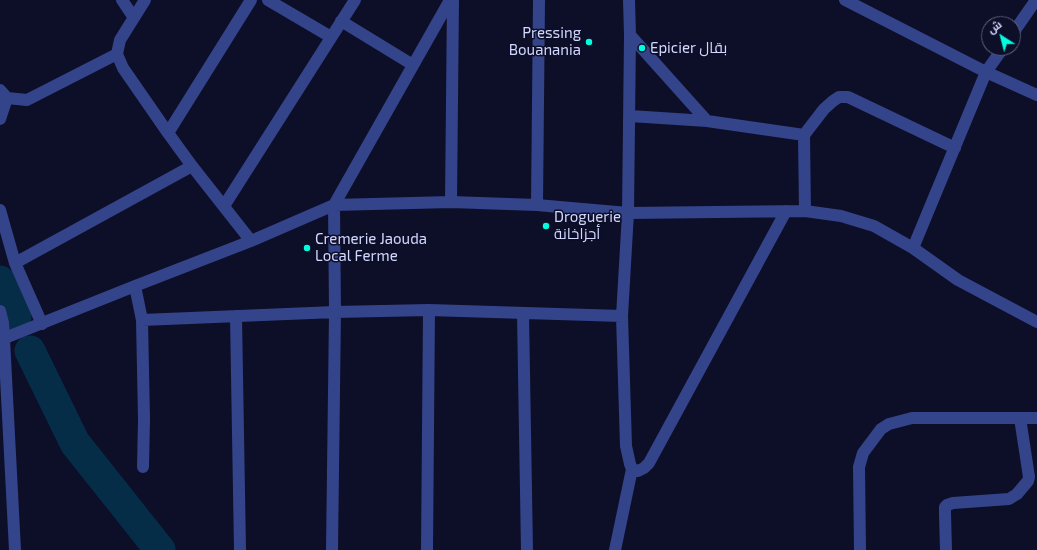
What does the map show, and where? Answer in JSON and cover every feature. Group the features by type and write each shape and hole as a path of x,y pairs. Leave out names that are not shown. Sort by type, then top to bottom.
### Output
{"street":[{"path":"122,0 134,18"},
{"path":"145,0 120,40 117,54 123,68 192,166 251,241"},
{"path":"168,133 251,0"},
{"path":"268,0 331,37"},
{"path":"224,206 355,0"},
{"path":"332,550 335,312 334,205 451,0"},
{"path":"451,0 451,202"},
{"path":"537,205 540,0"},
{"path":"615,550 632,470 626,446 622,316 628,212 630,116 629,0"},
{"path":"1021,22 1036,0"},
{"path":"853,2 986,72 1037,95"},
{"path":"341,21 413,65"},
{"path":"630,35 707,122"},
{"path":"0,119 3,94 27,100 117,54"},
{"path":"913,248 986,72 997,56"},
{"path":"805,211 804,136 824,109 839,97 848,98 954,148"},
{"path":"630,116 707,122 804,136"},
{"path":"15,262 192,166"},
{"path":"2,340 251,241 334,205 451,202 537,205 628,212 805,211 841,216 874,226 913,248 958,280 1037,322"},
{"path":"0,210 15,262 42,324"},
{"path":"632,470 638,471 649,463 786,211"},
{"path":"135,286 142,320 144,419 143,466"},
{"path":"142,320 335,312 429,310 622,316"},
{"path":"427,550 429,310"},
{"path":"0,311 3,323 2,340 15,550"},
{"path":"522,314 526,550"},
{"path":"236,316 240,550"},
{"path":"860,550 859,467 863,454 881,429 889,424 912,418 1037,418"},
{"path":"946,550 946,505 953,503 1009,499 1017,494 1028,480 1029,477 1020,418"}],"waterway":[{"path":"0,281 16,317"},
{"path":"30,351 75,443 160,550"}],"place":[{"name":"Pressing Bouanania","path":"589,42"},
{"name":"Epicier بقال","path":"642,48"},
{"name":"Droguerie أجزاخانة","path":"546,226"},
{"name":"Cremerie Jaouda Local Ferme","path":"307,248"}]}
